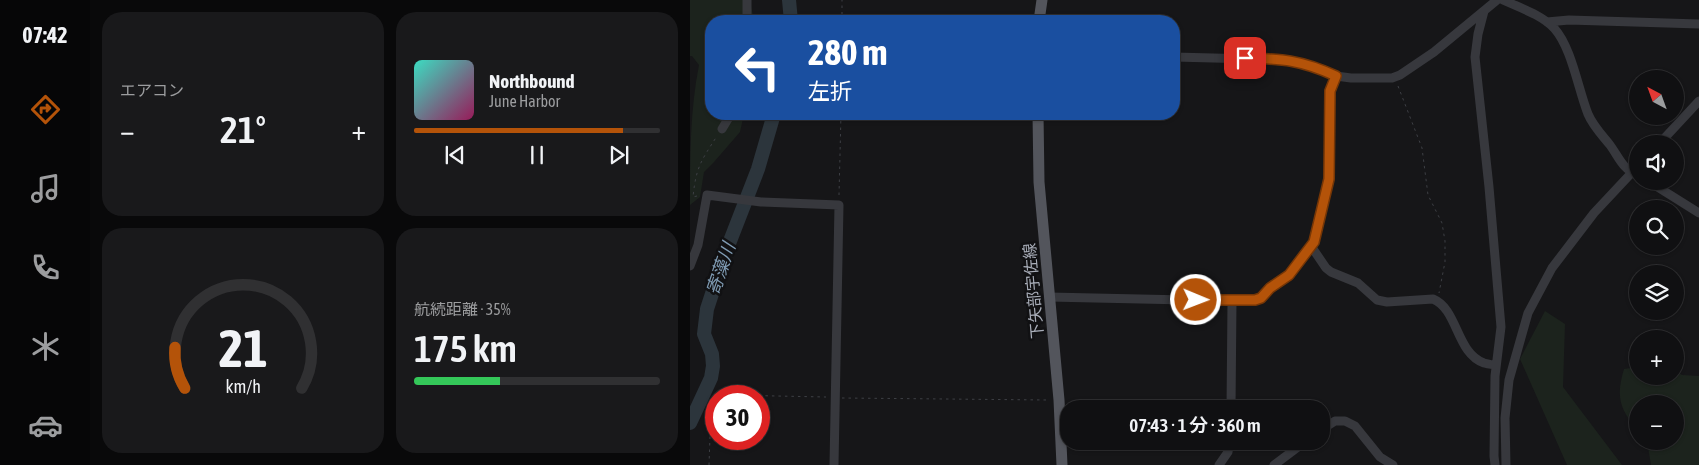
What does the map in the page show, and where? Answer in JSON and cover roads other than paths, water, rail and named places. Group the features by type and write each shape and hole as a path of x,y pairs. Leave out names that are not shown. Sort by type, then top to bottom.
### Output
{"main road":[{"path":"1040,15 1042,0"},
{"name":"下矢部宇佐線","path":"1038,120 1039,182 1059,400 1062,465"}],"street":[{"path":"747,0 747,15"},
{"path":"1180,57 1290,60 1308,64 1336,76 1351,78 1395,77 1434,52 1497,0"},
{"path":"1503,0 1528,11 1547,22 1556,30 1578,78 1586,108 1593,124 1610,145 1618,161 1624,168 1629,170"},
{"path":"1484,11 1475,57 1490,187 1501,327 1496,365 1495,465"},
{"path":"1547,22 1569,20 1699,24"},
{"path":"1049,297 1232,301 1261,298 1270,288 1289,275 1300,258 1311,246 1316,236 1329,179 1330,91 1336,76"},
{"path":"1667,135 1699,101"},
{"path":"722,129 727,120"},
{"path":"1506,465 1505,418 1509,380 1528,313 1552,268 1594,213 1629,178"},
{"path":"1662,190 1699,213"},
{"path":"690,266 698,244 707,195 760,202 839,205 834,465"},
{"path":"1311,246 1332,272 1358,283 1377,300 1387,302 1432,299 1438,301 1470,353 1483,363 1496,365"},
{"path":"1232,301 1232,400"},
{"path":"1330,424 1335,421 1350,423 1355,426 1380,457 1393,465"},
{"path":"1219,465 1228,450"},
{"path":"1274,465 1294,450"}],"waterway":[{"name":"寄藻川","path":"789,0 790,15"},
{"name":"寄藻川","path":"690,423 711,378 713,366 712,354 704,334 707,309 725,254 758,169 772,120"}]}
